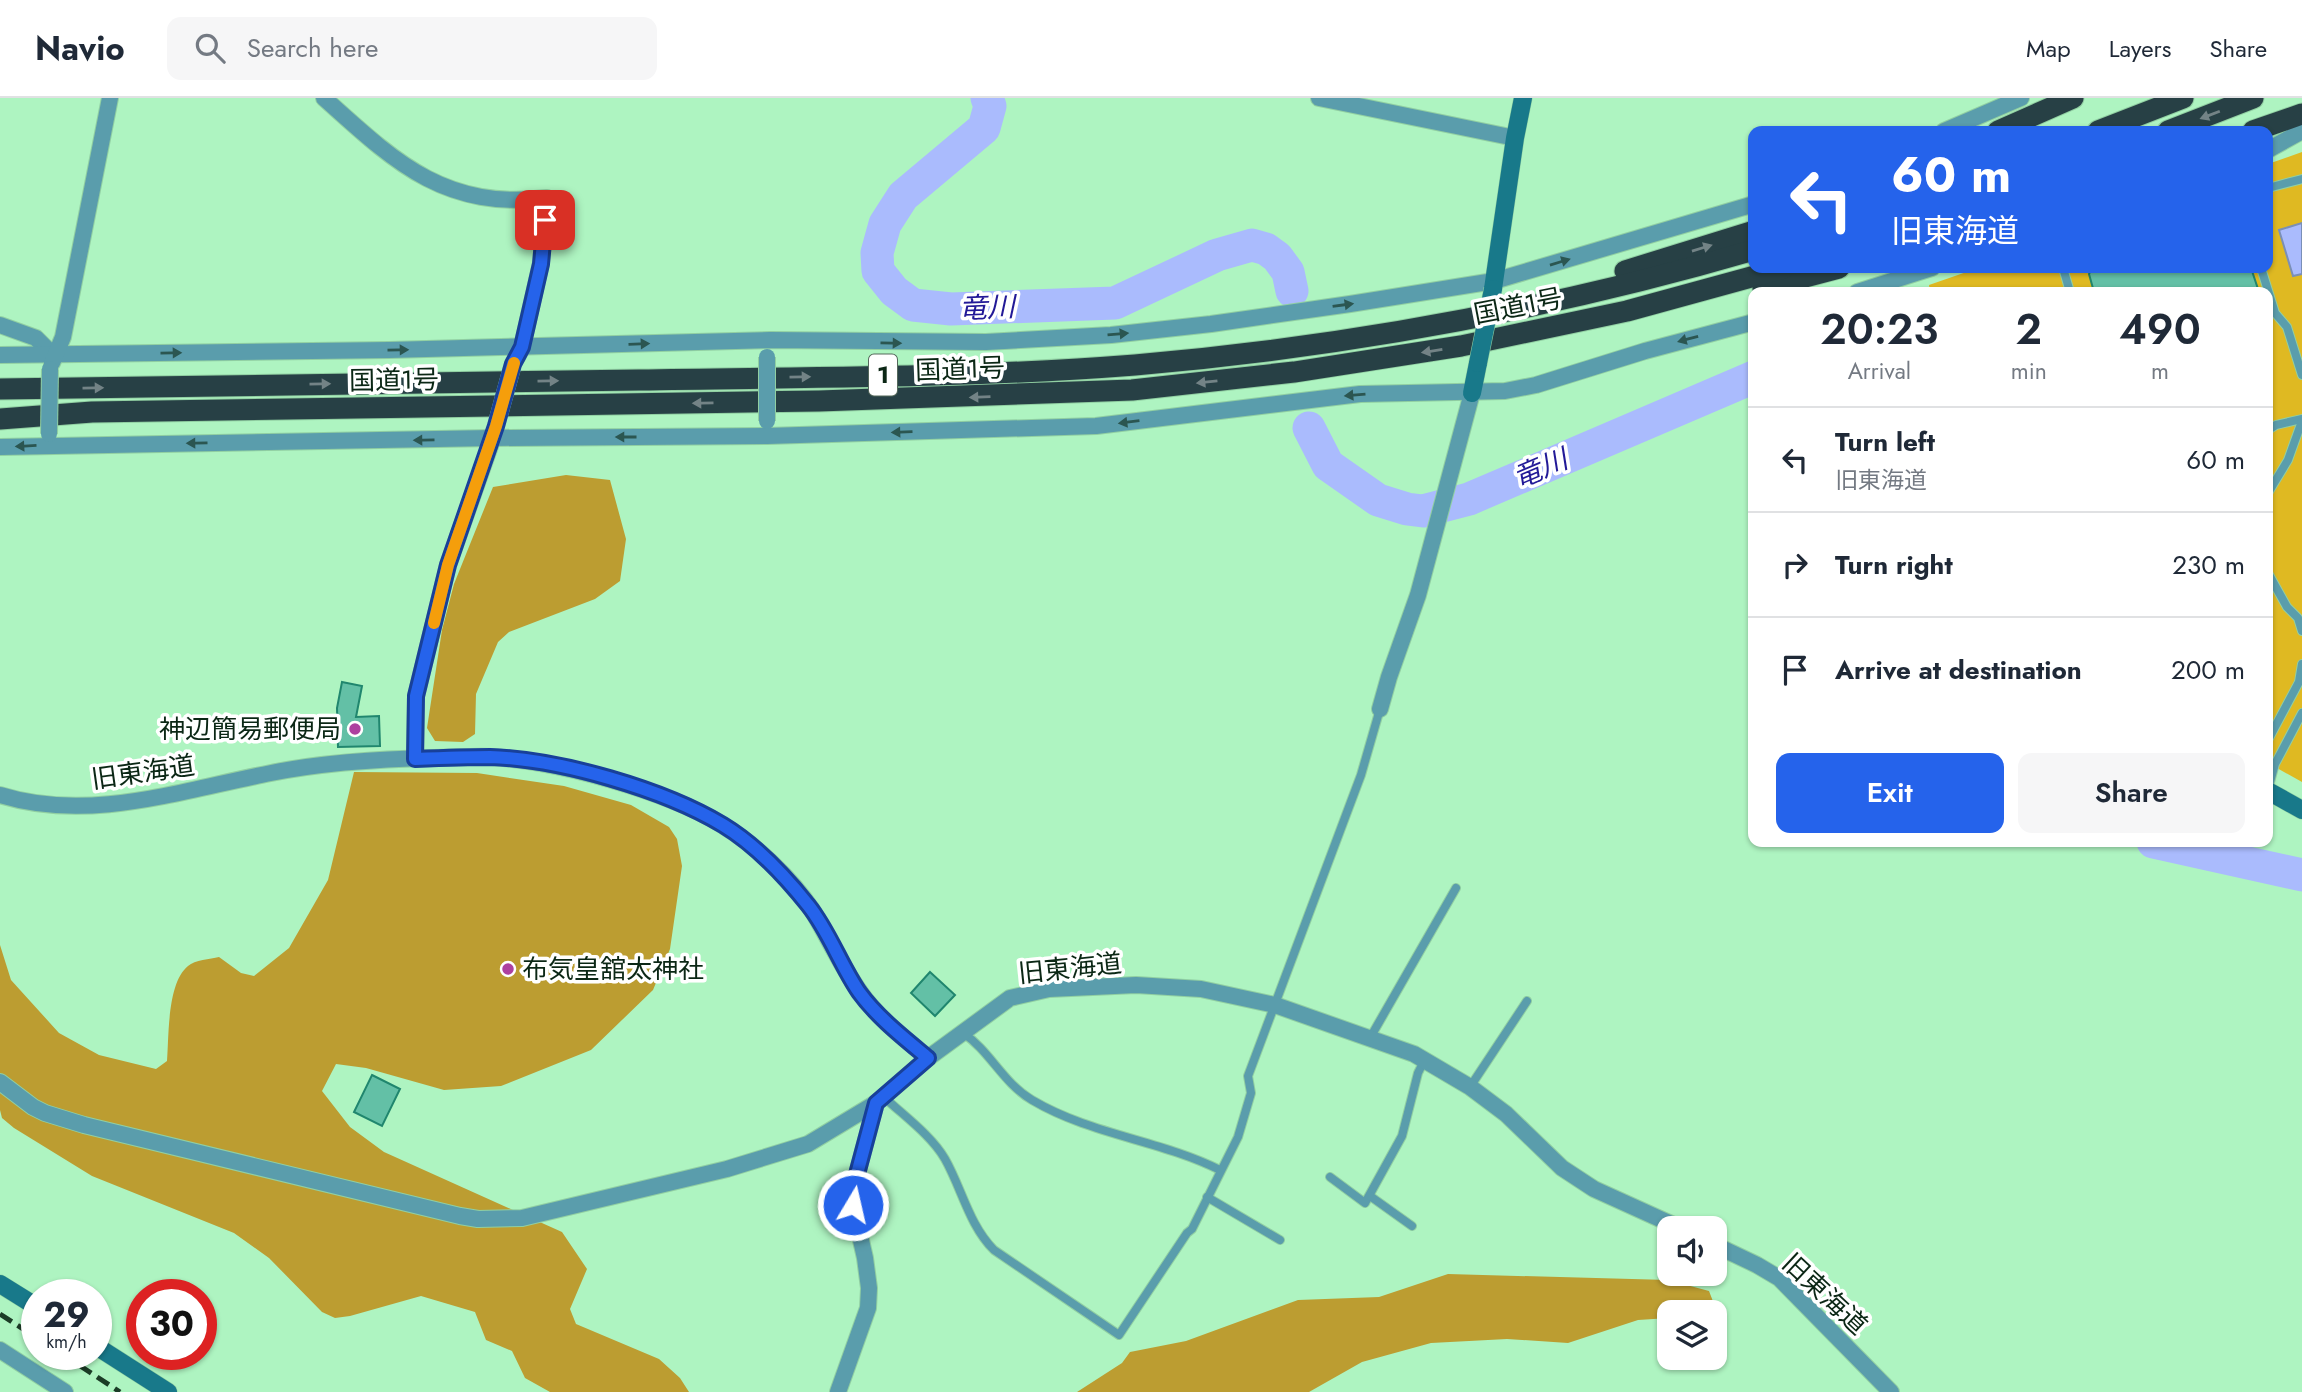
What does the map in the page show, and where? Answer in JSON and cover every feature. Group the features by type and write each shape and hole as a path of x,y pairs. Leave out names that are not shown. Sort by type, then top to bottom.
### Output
{"highway":[{"path":"2009,126 2073,98"},
{"path":"2111,126 2183,98"},
{"path":"2181,126 2253,98"},
{"path":"2267,126 2302,114"},
{"path":"1547,302 1563,289 1748,233"},
{"name":"国道1号","path":"0,389 818,377 1047,370 1213,357 1336,341 1460,320 1637,282 1748,252"},
{"name":"国道1号","path":"0,419 92,412 805,402 1132,390 1294,372 1436,351 1627,312 1766,273"},
{"path":"1768,287 1820,273"},
{"path":"1548,330 1589,335 1748,292"},
{"name":"1","path":"0,413 92,412"}],"street":[{"path":"50,439 52,362 63,337 110,98"},
{"path":"324,98 398,162 438,186 502,199 524,201 547,198 541,264 522,347 513,364 494,432 448,565 416,696 415,759"},
{"path":"1319,98 1515,138"},
{"path":"1380,709 1437,528 1472,393 1494,285 1515,138 1524,98"},
{"path":"1956,126 2021,98"},
{"path":"2273,147 2302,131"},
{"path":"0,355 52,362 522,347 769,349 1111,335 1494,285 1748,206"},
{"path":"1872,287 1916,273"},
{"path":"0,447 50,439 1096,426 1360,394 1505,391 1535,385 1645,351 1748,324"},
{"path":"0,326 36,338 52,362"},
{"path":"767,429 769,349"},
{"name":"旧東海道","path":"0,795 68,806 99,805 187,792 271,773 374,759 491,757 543,763 670,799 723,825 779,871 810,906 860,992 898,1034 928,1058 1010,998 1049,989 1136,985 1201,989 1275,1005 1425,1059 1470,1087 1506,1114 1562,1168 1594,1189 1657,1218"},
{"path":"2273,793 2302,810"},
{"path":"0,1082 33,1107 83,1125 460,1216 499,1220 522,1218 623,1195 808,1144 880,1100 928,1058"},
{"path":"838,1392 868,1308 869,1288 865,1258 853,1205 856,1178 880,1100"},
{"name":"旧東海道","path":"1727,1251 1779,1278 1891,1392"},
{"path":"0,1284 21,1297"},
{"path":"0,1350 65,1392"},
{"path":"112,1356 169,1392"}],"lane":[{"path":"2273,187 2302,179"},
{"path":"2273,307 2287,327 2302,375"},
{"path":"2273,427 2302,420"},
{"path":"2273,485 2288,460 2302,420"},
{"path":"2273,582 2287,607 2300,619 2302,631"},
{"path":"2273,731 2299,682 2302,664"},
{"path":"880,1100 927,1137 944,1157 974,1220 986,1242 994,1250 1119,1335 1192,1229 1238,1137 1251,1093 1248,1076 1361,775 1380,709"},
{"path":"2273,771 2302,713"},
{"path":"1370,1038 1456,888"},
{"path":"1470,1087 1527,1001"},
{"path":"963,1033 978,1043 1002,1074 1035,1102 1087,1125 1174,1151 1220,1170"},
{"path":"1330,1177 1366,1203 1402,1136 1418,1073 1425,1059"},
{"path":"1370,1196 1412,1226"},
{"path":"1207,1197 1280,1240"}],"shaded area":[{"path":"2302,152 2302,782 2273,766 2273,287 1929,285 1964,273 2273,273 2273,162"},
{"path":"566,475 610,480 626,539 620,581 595,599 509,632 498,642 476,694 475,734 463,742 435,741 427,728 442,630 454,584 493,487"},
{"path":"354,772 477,773 564,786 631,805 669,827 677,839 682,866 670,949 653,990 591,1050 501,1086 444,1090 366,1068 336,1064 322,1091 350,1127 384,1152 562,1232 587,1269 570,1309 576,1324 659,1359 680,1378 689,1392 550,1392 525,1378 512,1351 486,1340 475,1312 421,1296 335,1318 322,1312 269,1258 234,1233 92,1176 2,1118 0,945 11,980 59,1033 99,1055 156,1069 167,1061 173,997 176,984 188,966 219,957 241,973 254,976 289,948 328,880"},
{"path":"1448,1274 1657,1280 1657,1286 1690,1286 1709,1291 1712,1300 1657,1300 1657,1319 1638,1320 1568,1343 1507,1339 1431,1343 1362,1362 1309,1392 1077,1392 1122,1363 1130,1352 1186,1341 1298,1300 1379,1297"}],"water":[{"path":"2302,223 2302,274 2293,276 2279,230"}],"building":[{"path":"2253,273 2257,287 2093,287 2089,274"},
{"path":"342,682 362,686 356,717 379,716 380,746 338,747 337,708"},
{"path":"930,972 955,995 935,1016 911,993"},
{"path":"372,1075 400,1089 382,1126 354,1112"}],"waterway":[{"name":"竜川","path":"987,98 990,106 984,128 903,196 885,224 877,253 878,271 894,291 913,305 951,309 1115,303 1217,255 1252,245 1266,249 1277,257 1288,272 1292,291"},
{"name":"竜川","path":"1309,428 1328,465 1378,500 1423,511 1469,499 1748,380"},
{"name":"竜川","path":"2176,847 2302,875"}],"railway":[{"path":"0,1314 21,1328"},
{"path":"86,1370 120,1392"}],"slow traffic":[{"path":"434,623 448,565 496,426 514,363"}],"place":[{"name":"神辺簡易郵便局","path":"355,729"},
{"name":"布気皇舘太神社","path":"508,969"}],"route":[{"path":"545,220 541,264 522,347 513,364 496,426 448,565 416,696 415,759 491,757 543,763 631,786 670,799 723,825 779,871 810,906 870,1005 898,1034 928,1058 876,1103 853,1189 853,1205"}]}
